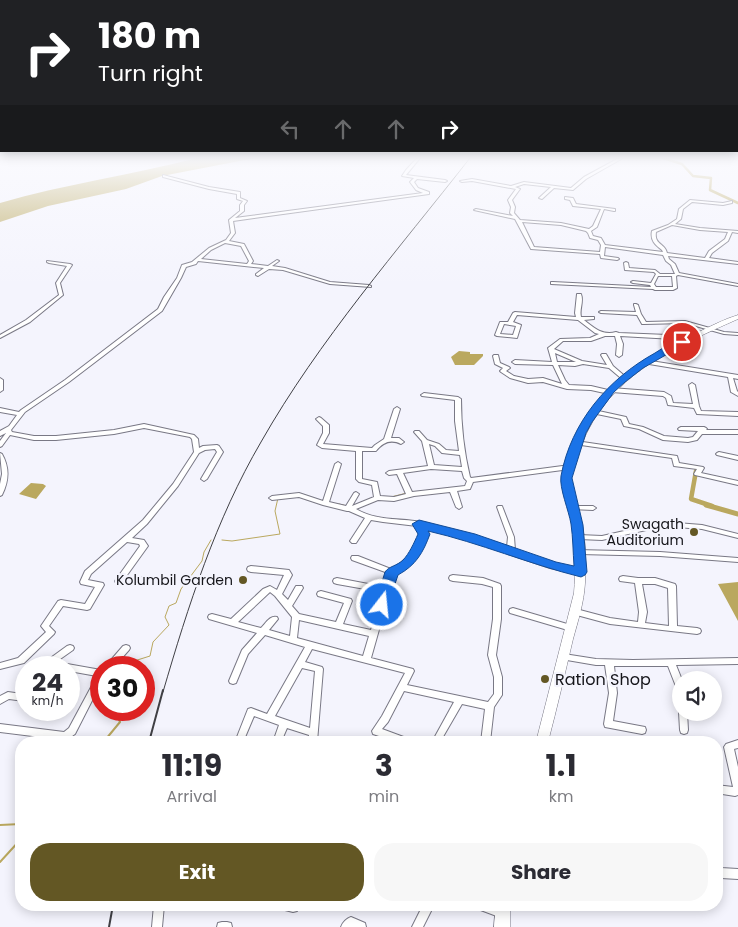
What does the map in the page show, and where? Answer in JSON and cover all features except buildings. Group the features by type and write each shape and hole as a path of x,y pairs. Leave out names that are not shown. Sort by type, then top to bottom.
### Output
{"highway":[{"path":"544,736 576,612 581,572 579,536 566,478 576,443 594,412 610,391 624,378 645,362 738,317"}],"street":[{"path":"231,220 242,211 242,205 245,201"},
{"path":"231,220 368,201"},
{"path":"511,201 513,207 512,213 518,220 532,248 602,253"},
{"path":"573,201 574,204 614,210"},
{"path":"553,283 674,289 676,275 673,264 667,260 664,249 658,246 654,240 653,233 678,219 681,209 691,201"},
{"path":"694,201 723,204 731,202"},
{"path":"476,210 518,220 564,224 590,231 596,228 603,208"},
{"path":"0,445 20,414 160,310 180,278 184,266 194,263 210,249 224,242 233,233 231,220"},
{"path":"671,224 700,229 738,232"},
{"path":"590,231 591,237 600,239 602,257 617,259"},
{"path":"707,258 710,252 727,240 730,231"},
{"path":"224,242 243,245 251,261 248,265"},
{"path":"602,245 738,263"},
{"path":"197,260 283,269 330,283 369,286"},
{"path":"0,337 28,321 60,294 58,283 70,265 49,262"},
{"path":"258,275 277,262"},
{"path":"626,263 627,269 655,271 658,274 738,285"},
{"path":"653,287 658,274"},
{"path":"633,282 653,287"},
{"path":"579,295 579,319 597,332 604,334"},
{"path":"636,306 644,322 685,322 687,324 713,328 724,333 738,334"},
{"path":"601,312 639,314"},
{"path":"510,322 515,313 579,319 592,318"},
{"path":"616,333 620,344 619,355"},
{"path":"567,387 561,379 552,350 555,344 562,340 592,339 604,334 616,333 692,338"},
{"path":"552,350 581,362"},
{"path":"496,356 498,364 507,368 503,371 512,377 528,381 544,380 567,387 664,394 669,397 670,404 696,406"},
{"path":"604,356 611,367 624,378"},
{"path":"515,362 581,362 611,367"},
{"path":"645,362 738,377"},
{"path":"730,376 734,392 738,394"},
{"path":"0,380 0,390"},
{"path":"692,385 699,414 738,414"},
{"path":"424,395 458,399 462,453 467,478 470,480"},
{"path":"0,410 20,414"},
{"path":"387,440 397,410"},
{"path":"594,412 624,418 627,425 641,428 663,438 688,440 695,439 700,432 738,431"},
{"path":"319,419 326,425 326,433 320,445 322,446 374,450 387,440 397,439 402,442"},
{"path":"0,434 9,431 34,438 56,438 120,431 144,426 192,436 195,439 197,452"},
{"path":"680,429 738,431"},
{"path":"417,432 424,441 431,467"},
{"path":"424,441 436,444 444,452 462,453"},
{"path":"576,443 675,457 676,465 701,468 697,474 738,483"},
{"path":"0,666 20,661 51,632 45,626 60,603 87,607 100,585 84,582 88,573 145,522 164,501 197,452 203,448 217,447 220,452 204,479"},
{"path":"359,449 359,478 362,481 375,483 377,498"},
{"path":"719,454 738,458"},
{"path":"0,455 5,463 6,475 0,494"},
{"path":"325,504 338,464"},
{"path":"389,473 431,467 465,469"},
{"path":"470,480 570,467"},
{"path":"399,472 410,495"},
{"path":"349,509 377,498 394,499 410,495 468,488 470,480"},
{"path":"453,490 459,506"},
{"path":"349,509 356,494"},
{"path":"276,498 299,495 325,504 349,509 357,514 369,517 419,524 471,537 553,566 581,572"},
{"path":"500,507 511,537 511,552"},
{"path":"573,508 593,508"},
{"path":"354,541 369,517"},
{"path":"366,660 392,572 407,564 420,545 424,534 419,524"},
{"path":"579,536 602,538 664,524 702,528 738,536"},
{"path":"125,539 142,542 144,546 119,581 142,580"},
{"path":"580,552 660,554 738,560"},
{"path":"355,558 392,572"},
{"path":"251,569 286,572 288,575 278,594"},
{"path":"452,578 483,581 497,586 497,619 492,655 498,677 498,695 490,706 487,736"},
{"path":"623,579 655,581 672,586 673,630"},
{"path":"337,581 386,590"},
{"path":"638,581 643,612 640,625"},
{"path":"288,606 298,588"},
{"path":"232,623 270,589 278,594 296,616 374,634"},
{"path":"320,594 348,601 338,626"},
{"path":"513,611 571,628"},
{"path":"576,612 610,621 673,630 697,631"},
{"path":"212,616 261,632 410,671 385,719 376,731 389,736"},
{"path":"292,640 296,616"},
{"path":"233,681 245,652 274,619"},
{"path":"269,718 310,645"},
{"path":"60,656 70,648"},
{"path":"119,656 126,648"},
{"path":"564,657 609,662 738,661"},
{"path":"609,662 613,693 608,724 642,730"},
{"path":"671,662 674,671"},
{"path":"300,664 319,669 314,736"},
{"path":"402,687 490,706"},
{"path":"0,701 8,695 15,696"},
{"path":"0,728 65,736 72,731 90,696"},
{"path":"439,736 460,700"},
{"path":"241,736 251,712 310,736"},
{"path":"684,721 684,730"},
{"path":"279,736 284,724"},
{"path":"723,790 735,792 738,788 729,747 738,744"},
{"path":"723,872 738,874"},
{"path":"157,927 158,911"},
{"path":"416,927 425,911"},
{"path":"346,927 351,922 361,927"},
{"path":"222,927 228,927"}],"shaded area":[{"path":"7,201 70,201 48,206 0,222 0,203"},
{"path":"459,351 470,352 470,354 483,354 483,356 474,365 455,365 451,357"},
{"path":"31,483 46,486 36,499 19,494"},
{"path":"738,582 738,621 718,584"}],"waterway":[{"path":"734,201 738,203"},
{"path":"696,471 691,499 712,506"},
{"path":"391,497 407,493"},
{"path":"222,540 232,541 280,534 275,511 278,498"},
{"path":"339,504 347,506"},
{"path":"706,505 738,514"},
{"path":"150,656 153,642 169,625 165,617 169,606 176,603 181,589 202,561 204,552 211,540"},
{"path":"108,736 120,721"},
{"path":"0,825 15,824"},
{"path":"0,862 15,846"}],"railway":[{"path":"163,692 204,564 230,501 261,442 308,368 360,296 436,201"},
{"path":"151,736 163,690"},
{"path":"109,927 112,911"}],"place":[{"name":"Swagath Auditorium","path":"694,532"},
{"name":"Kolumbil Garden","path":"243,580"},
{"name":"Ration Shop","path":"545,679"}],"route":[{"path":"382,605 392,572 407,564 420,545 424,534 419,524 471,537 553,566 581,572 577,525 566,478 580,433 611,390 621,380 655,356 682,342"}]}
